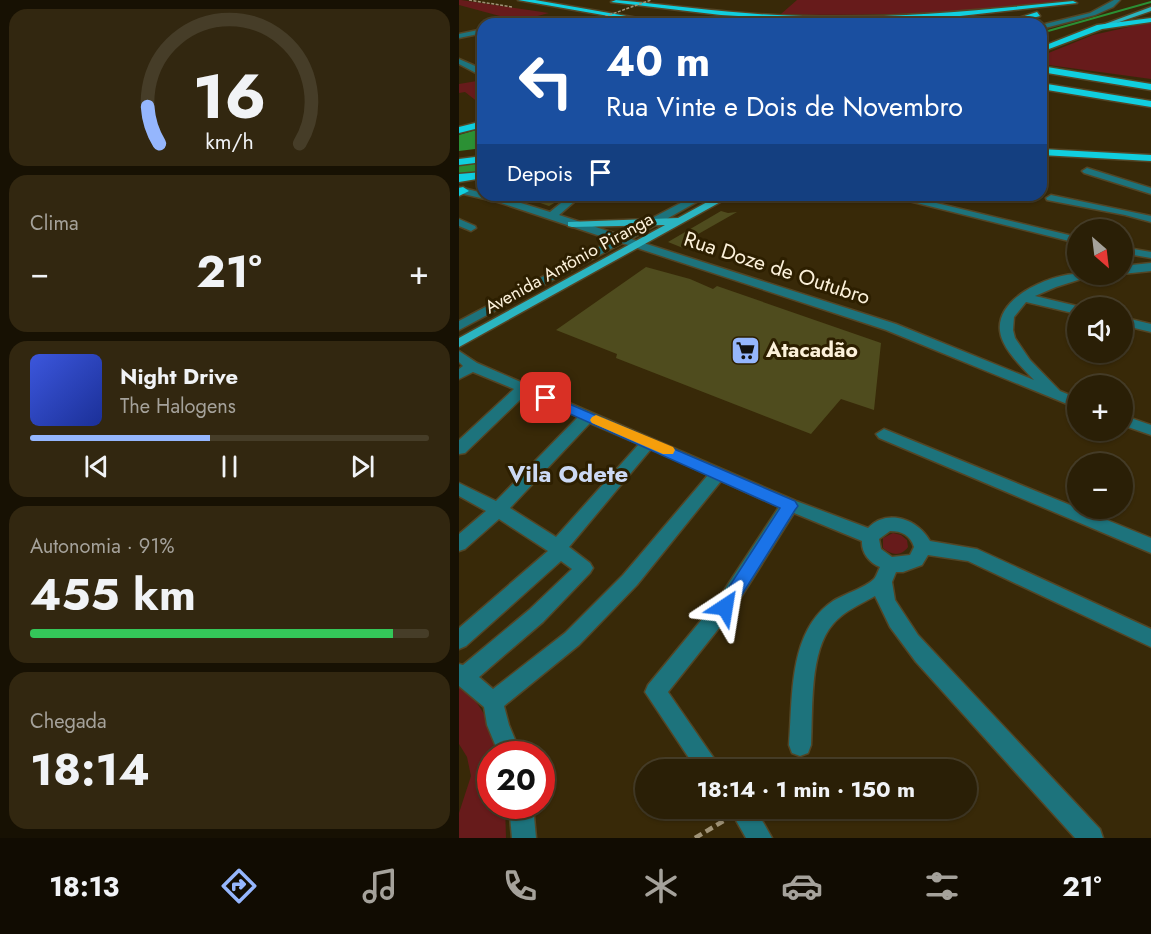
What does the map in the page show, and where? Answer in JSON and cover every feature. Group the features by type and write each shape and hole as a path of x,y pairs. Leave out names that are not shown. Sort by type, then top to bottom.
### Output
{"highway":[{"path":"513,0 598,18"},
{"path":"522,0 632,18"},
{"path":"1024,18 1085,0"},
{"path":"611,2 798,18"},
{"path":"611,2 716,18"},
{"path":"846,18 1010,9 1073,3"},
{"path":"1010,9 1020,13 1014,18"},
{"path":"1047,48 1100,27 1151,20"},
{"path":"1047,70 1151,87"},
{"path":"1047,87 1151,104"},
{"path":"459,130 477,126"},
{"path":"1047,152 1151,158"},
{"path":"459,162 477,160"},
{"path":"459,178 477,176"}],"main road":[{"path":"1100,27 1151,9"},
{"name":"Avenida Antônio Piranga","path":"459,344 718,201"},
{"path":"572,224 684,221"}],"street":[{"path":"1047,25 1099,11 1117,0"},
{"path":"459,36 477,32"},
{"path":"459,61 477,70"},
{"path":"1087,171 1148,189"},
{"name":"Rua Doze de Outubro","path":"460,191 477,196"},
{"path":"1051,198 1127,212 1151,219"},
{"name":"Rua Doze de Outubro","path":"495,201 891,327 1067,399"},
{"path":"551,217 570,201"},
{"path":"459,326 693,201"},
{"path":"915,201 1067,238"},
{"path":"459,222 471,228"},
{"path":"1133,252 1151,255"},
{"path":"1133,269 1151,267"},
{"path":"1057,395 1019,353 1006,330 1009,315 1022,297 1067,279"},
{"path":"1022,297 1067,308"},
{"path":"1133,324 1151,328"},
{"path":"459,355 465,371 524,388 790,506 871,537"},
{"path":"459,449 524,388"},
{"path":"459,544 499,509 588,416"},
{"path":"1133,424 1151,430"},
{"path":"884,434 1151,546"},
{"path":"459,640 558,553 558,548 649,442"},
{"path":"493,702 573,639 630,580 718,474"},
{"path":"459,489 499,509 584,568 536,616 462,675 493,702 505,741"},
{"path":"703,759 655,692 725,607 790,506"},
{"path":"800,745 809,656 814,634 825,618 844,603 886,574 916,560 923,547 918,534 905,525 881,527 871,537 870,543 886,574 889,606 901,629 923,656 1091,838"},
{"path":"923,547 971,554 1151,638"},
{"path":"522,819 524,838"},
{"path":"748,819 760,838"}],"path":[{"path":"601,18 651,0"},
{"path":"695,838 726,819"}],"shaded area":[{"path":"459,0 549,13 530,18 507,18 459,5"},
{"path":"797,0 1068,0 925,13 781,14"},
{"path":"1151,22 1151,79 1047,65 1047,54 1093,35"},
{"path":"477,81 477,101 465,92 459,93 459,84"},
{"path":"477,130 477,149 459,151 459,135"},
{"path":"893,533 907,540 908,547 899,554 883,548 883,538"},
{"path":"459,682 485,715 496,741 477,741 477,819 505,819 506,838 459,838 459,813 471,776 467,757 459,744"}],"building":[{"path":"534,201 558,201 549,206"},
{"path":"721,211 737,212 693,237 697,238 683,248 668,242"},
{"name":"Atacadão","path":"646,267 690,279 713,289 717,286 881,343 874,410 841,399 811,434 616,358 617,354 556,330"}],"waterway":[{"path":"1047,31 1151,2"},
{"path":"459,171 477,169"}],"slow traffic":[{"path":"596,420 668,450"}],"place":[{"name":"Atacadão","path":"745,350"}],"district":[{"name":"Vila Odete","path":"568,474"}],"route":[{"path":"546,398 790,506 725,607"}]}
